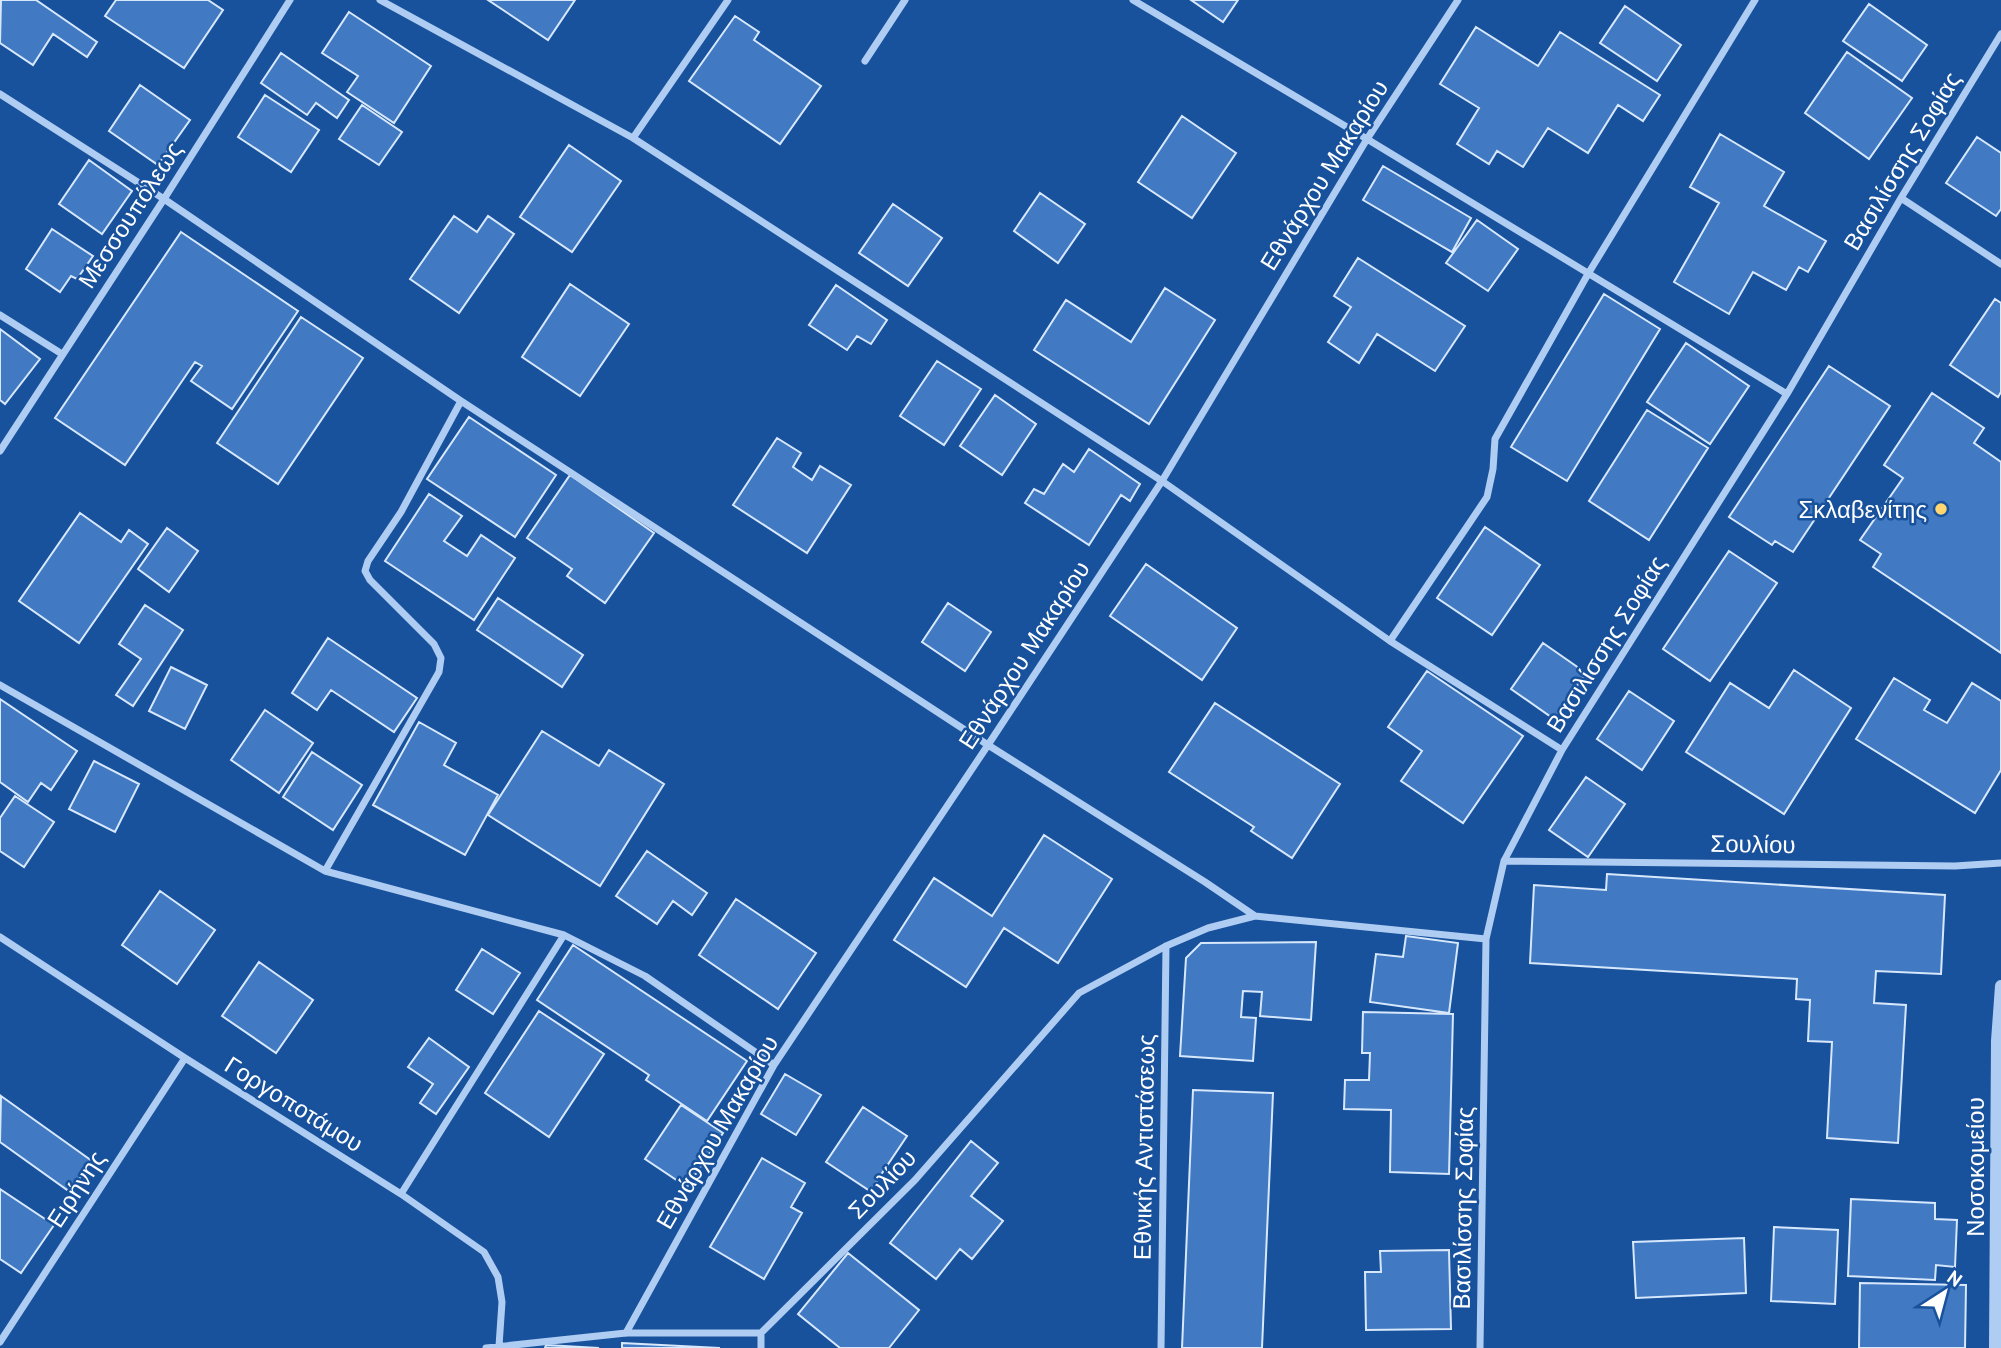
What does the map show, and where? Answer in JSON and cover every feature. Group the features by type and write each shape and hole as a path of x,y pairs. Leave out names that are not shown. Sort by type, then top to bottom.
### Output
{"street":[{"name":"Μεσσουπόλεως","path":"0,451 290,0"},
{"path":"380,0 633,138 1162,481 1390,642 1562,750"},
{"path":"633,138 729,0"},
{"path":"865,61 905,0"},
{"path":"1133,0 1787,394"},
{"name":"Εθνάρχου Μακαρίου","path":"626,1333 774,1065 1162,481 1367,139 1458,0"},
{"path":"1390,642 1486,497 1493,470 1495,439 1588,274 1755,0"},
{"name":"Βασιλίσσης Σοφίας","path":"1480,1348 1486,939 1504,861 1562,750 1787,394 1901,198 2001,34"},
{"name":"Σουλίου","path":"0,94 164,199 461,401 1255,916"},
{"path":"1901,198 2001,264"},
{"path":"0,315 62,354"},
{"path":"325,871 439,672 441,658 435,644 370,580 365,571 368,561 401,512 461,401"},
{"path":"0,685 325,871 564,935 645,976 774,1065"},
{"name":"Σουλίου","path":"1504,861 1942,866 2001,863"},
{"name":"Σουλίου","path":"761,1333 915,1180 1079,992 1166,946 1208,928 1255,916 1486,939"},
{"path":"401,1194 564,935"},
{"name":"Γοργοποτάμου","path":"0,937 401,1194 484,1252 498,1277 502,1302 499,1346"},
{"name":"Εθνικής Αντιστάσεως","path":"1161,1348 1166,946"},
{"name":"Νοσοκομείου","path":"1997,1338 1997,1041 2001,986"},
{"name":"Ειρήνης","path":"0,1342 185,1058"},
{"path":"486,1348 626,1333 761,1333 761,1348"}],"building":[{"path":"1,0 36,0 97,42 87,57 53,34 33,65 0,43"},
{"path":"116,0 208,0 223,10 184,68 105,16"},
{"path":"488,0 575,0 548,40"},
{"path":"1191,0 1238,0 1223,22"},
{"path":"1869,4 1927,45 1902,81 1843,41"},
{"path":"1625,6 1681,45 1657,81 1600,43"},
{"path":"349,12 431,66 394,123 347,92 358,76 322,53"},
{"path":"735,16 759,32 754,40 821,86 780,144 689,81"},
{"path":"1476,27 1538,66 1560,32 1660,95 1643,121 1618,105 1588,153 1548,128 1523,167 1497,151 1489,164 1457,144 1479,108 1440,84"},
{"path":"1847,52 1912,98 1869,159 1805,113"},
{"path":"281,53 349,100 337,118 316,103 307,115 261,83"},
{"path":"140,85 190,120 158,165 109,131"},
{"path":"265,95 319,130 291,172 238,137"},
{"path":"362,105 402,132 379,165 339,139"},
{"path":"1182,116 1236,153 1192,218 1138,182"},
{"path":"1720,134 1784,172 1764,206 1826,241 1808,272 1799,267 1786,290 1753,272 1729,314 1674,282 1719,203 1690,187"},
{"path":"1977,137 2001,153 2001,209 1996,216 1946,183"},
{"path":"569,145 621,181 572,252 520,217"},
{"path":"89,160 132,191 102,234 59,204"},
{"path":"1383,166 1471,218 1452,252 1363,200"},
{"path":"1040,193 1085,224 1058,263 1014,231"},
{"path":"893,204 942,238 908,286 859,253"},
{"path":"454,216 477,232 488,216 514,234 459,313 410,279"},
{"path":"1477,220 1518,249 1488,291 1446,263"},
{"path":"52,229 93,256 77,279 71,276 60,292 26,269"},
{"path":"181,232 298,311 232,409 191,381 202,366 195,362 125,465 55,418"},
{"path":"1358,258 1465,326 1435,371 1377,334 1359,363 1328,342 1351,307 1334,296"},
{"path":"570,284 629,324 580,396 522,357"},
{"path":"836,285 887,320 871,344 857,336 847,350 809,325"},
{"path":"1165,288 1215,320 1149,424 1034,350 1066,300 1131,342"},
{"path":"1604,294 1660,329 1567,481 1511,447"},
{"path":"1995,299 2001,303 2001,392 1998,397 1950,365"},
{"path":"301,317 363,358 278,484 217,443"},
{"path":"0,329 40,359 5,404 0,400"},
{"path":"1686,343 1749,386 1710,444 1647,402"},
{"path":"937,361 981,389 944,445 900,416"},
{"path":"1829,366 1890,406 1793,552 1775,541 1772,545 1729,517"},
{"name":"Σκλαβενίτης","path":"1932,393 1984,428 1974,443 2001,462 2001,653 1873,567 1881,554 1860,540 1903,478 1884,465"},
{"path":"995,395 1036,424 1002,475 960,446"},
{"path":"1647,410 1708,448 1649,540 1589,501"},
{"path":"469,417 556,475 515,537 427,479"},
{"path":"777,438 801,453 793,467 812,480 820,466 851,485 807,553 733,505"},
{"path":"1089,449 1140,484 1130,501 1121,495 1089,545 1025,503 1034,489 1044,494 1063,464 1074,472"},
{"path":"570,475 654,533 605,603 567,576 572,569 527,538"},
{"path":"429,494 462,516 444,541 467,556 481,535 515,558 474,620 385,561"},
{"path":"80,513 121,542 129,530 148,544 79,643 19,601"},
{"path":"1485,527 1540,565 1492,635 1437,598"},
{"path":"167,528 198,551 169,592 138,569"},
{"path":"1729,551 1777,583 1710,681 1663,649"},
{"path":"1146,564 1237,628 1202,680 1110,616"},
{"path":"498,598 583,655 562,687 477,630"},
{"path":"948,603 991,632 965,671 922,642"},
{"path":"145,605 183,630 133,706 116,695 141,659 119,644"},
{"path":"328,638 417,698 394,732 331,690 317,710 292,693"},
{"path":"1543,643 1586,673 1554,719 1511,689"},
{"path":"171,667 207,685 185,729 149,711"},
{"path":"1794,670 1851,708 1784,814 1686,752 1730,683 1769,708"},
{"path":"1427,671 1523,736 1463,823 1401,781 1422,751 1388,727"},
{"path":"1894,678 1930,700 1924,710 1947,723 1972,683 2001,701 2001,770 1975,813 1856,739"},
{"path":"1629,691 1674,721 1642,770 1597,739"},
{"path":"0,699 77,751 51,790 41,783 28,802 0,782"},
{"path":"1215,703 1340,784 1292,858 1251,831 1254,827 1169,772"},
{"path":"265,710 313,743 279,793 231,760"},
{"path":"419,722 456,743 444,765 498,795 465,855 373,805"},
{"path":"542,731 599,766 609,750 664,784 600,886 488,815"},
{"path":"312,752 362,785 333,830 283,797"},
{"path":"94,761 139,784 115,832 69,809"},
{"path":"1586,777 1625,804 1588,857 1549,830"},
{"path":"15,796 54,822 24,867 0,851 0,818"},
{"path":"1044,835 1112,879 1058,963 1004,928 966,987 894,940 934,878 992,916"},
{"path":"647,851 707,893 692,915 673,901 657,924 616,896"},
{"path":"1607,874 1945,895 1941,974 1876,971 1874,1003 1906,1005 1898,1143 1827,1138 1832,1042 1808,1041 1810,1000 1796,999 1797,979 1530,963 1534,885 1606,890"},
{"path":"160,891 215,930 177,984 122,945"},
{"path":"736,899 816,953 778,1009 699,955"},
{"path":"1406,936 1458,943 1449,1013 1370,1002 1376,954 1403,957"},
{"path":"1316,942 1311,1020 1260,1016 1262,992 1243,991 1241,1017 1256,1018 1253,1061 1180,1056 1186,958 1201,943"},
{"path":"573,945 747,1061 707,1121 646,1080 649,1075 537,1000"},
{"path":"482,949 520,973 493,1014 456,990"},
{"path":"259,962 313,1000 276,1053 222,1016"},
{"path":"539,1011 604,1054 549,1137 485,1093"},
{"path":"1363,1012 1453,1014 1449,1174 1390,1172 1391,1110 1344,1109 1345,1080 1369,1080 1370,1053 1362,1053"},
{"path":"429,1038 469,1067 436,1114 420,1103 433,1084 408,1067"},
{"path":"785,1074 821,1095 796,1135 761,1114"},
{"path":"1193,1090 1273,1093 1262,1348 1182,1348"},
{"path":"1,1096 92,1161 70,1192 0,1142"},
{"path":"681,1105 723,1133 687,1187 645,1159"},
{"path":"863,1107 907,1136 870,1191 826,1162"},
{"path":"971,1141 998,1163 971,1196 1003,1221 972,1259 960,1249 936,1279 890,1243"},
{"path":"762,1158 805,1183 791,1207 802,1213 764,1279 710,1247"},
{"path":"0,1189 54,1225 21,1273 0,1259"},
{"path":"1851,1199 1935,1203 1935,1219 1957,1220 1955,1267 1936,1265 1935,1280 1848,1276"},
{"path":"1774,1227 1838,1230 1835,1304 1771,1301"},
{"path":"1744,1238 1746,1293 1636,1298 1633,1242"},
{"path":"1449,1250 1451,1329 1366,1330 1365,1272 1381,1272 1380,1251"},
{"path":"848,1253 919,1310 889,1348 840,1348 798,1314"},
{"path":"1860,1283 1966,1285 1965,1348 1859,1348"},
{"path":"622,1343 720,1348 622,1348"},
{"path":"546,1345 599,1348 545,1348"}],"place":[{"name":"Σκλαβενίτης","path":"1941,509"}]}
